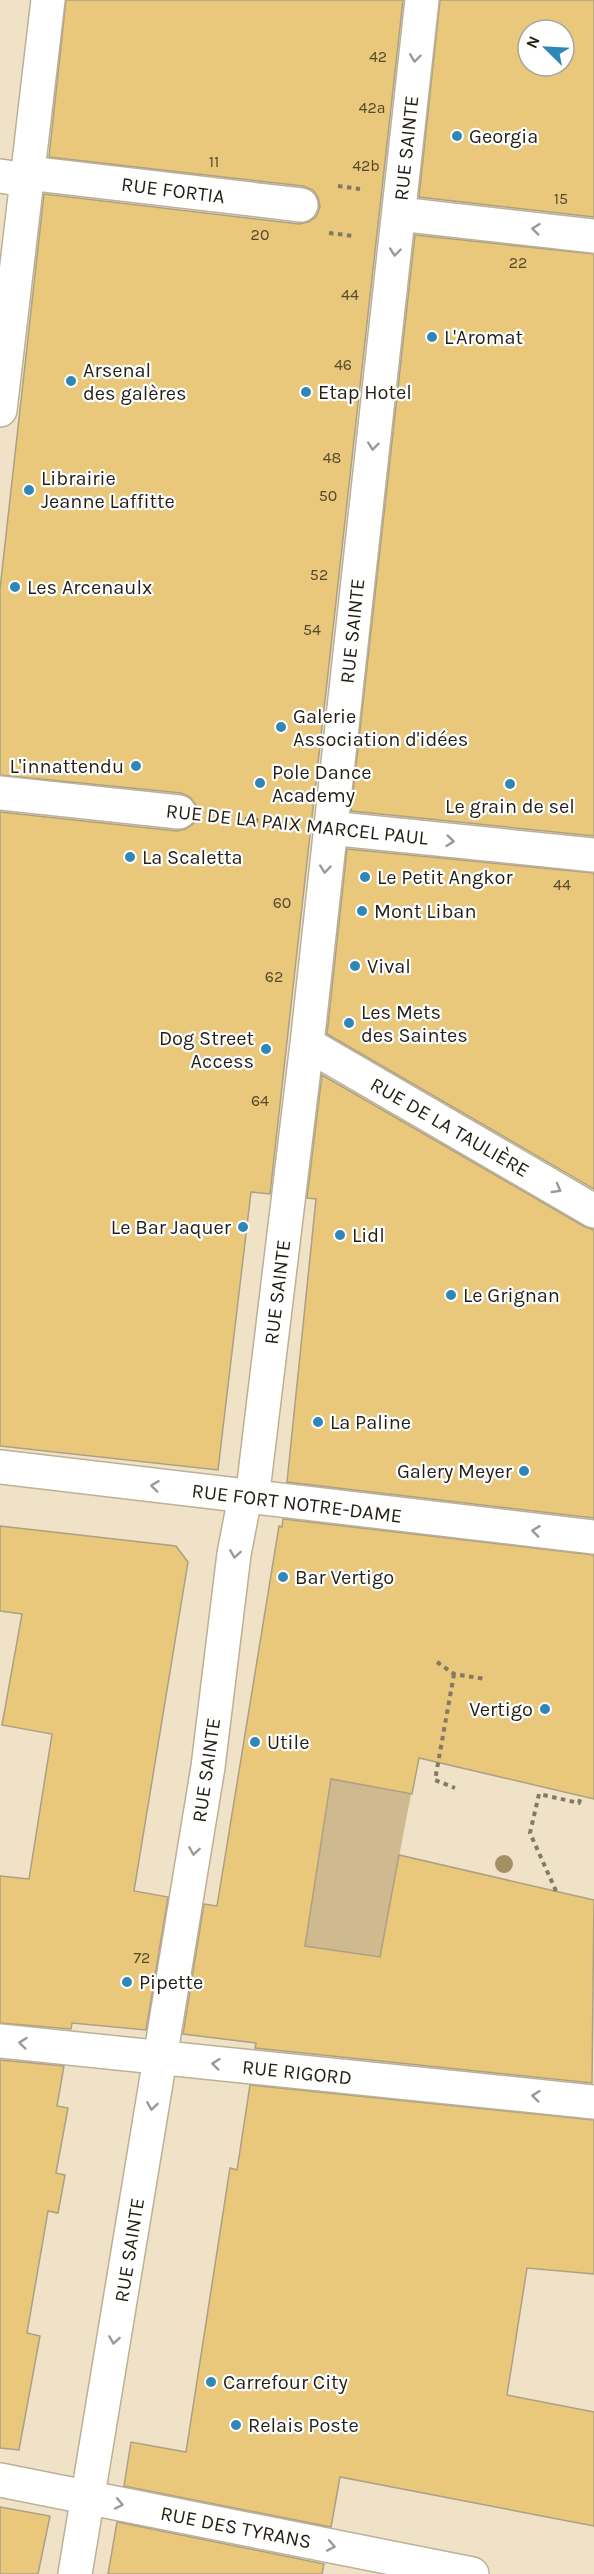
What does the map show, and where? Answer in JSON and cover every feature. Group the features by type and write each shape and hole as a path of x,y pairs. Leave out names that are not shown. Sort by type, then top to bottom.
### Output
{"street":[{"path":"0,410 24,177 48,0"},
{"name":"RUE SAINTE","path":"75,2574 208,1767 234,1554 245,1497 253,1491 307,1044 422,0"},
{"name":"RUE FORTIA","path":"24,177 301,205"},
{"path":"399,217 594,236"},
{"name":"RUE DE LA PAIX MARCEL PAUL","path":"0,793 179,812"},
{"name":"RUE DE LA PAIX MARCEL PAUL","path":"329,828 594,855"},
{"name":"RUE DE LA TAULIÈRE","path":"307,1044 594,1211"},
{"name":"RUE FORT NOTRE-DAME","path":"0,1467 594,1538"},
{"name":"RUE RIGORD","path":"0,2040 594,2102"},
{"name":"RUE DES TYRANS","path":"0,2480 472,2574"}],"path":[{"path":"301,205 399,217"},
{"path":"301,205 399,217"},
{"name":"RUE DE LA PAIX MARCEL PAUL","path":"179,812 329,828"},
{"path":"437,1662 454,1674 485,1679"},
{"path":"454,1674 435,1780 455,1788"},
{"path":"556,1892 530,1833 539,1794 579,1803 582,1796"}],"shaded area":[{"path":"331,1779 411,1794 380,1957 305,1946"}],"building":[{"path":"66,0 403,0 270,1194 251,1192 218,1470 0,1446 0,812 177,831 186,829 194,823 198,813 190,797 181,793 0,775 0,589 44,194 299,224 316,217 320,207 318,197 313,190 303,186 49,157"},
{"path":"440,0 594,0 594,217 419,197"},
{"path":"415,235 594,254 594,836 351,811"},
{"path":"347,849 594,873 594,1189 327,1034"},
{"name":"Le Grignan","path":"322,1075 585,1227 594,1230 594,1518 287,1482 316,1199 307,1198"},
{"path":"283,1519 594,1555 594,1799 419,1758 412,1794 331,1779 305,1946 380,1957 399,1855 594,1900 592,2083 255,2048 256,2043 183,2034 204,1904 217,1906 279,1526 282,1527"},
{"path":"0,1526 176,1546 188,1562 134,1891 168,1897 146,2030 72,2023 71,2029 0,2023 0,1876 29,1879 52,1734 2,1725 22,1614 0,1611"},
{"path":"0,2060 64,2066 57,2106 68,2108 56,2173 65,2175 58,2213 48,2211 27,2333 40,2336 19,2450 0,2448"},
{"path":"250,2085 594,2120 594,2274 527,2268 507,2395 594,2412 594,2526 340,2477 331,2527 124,2486 131,2442 186,2452 230,2168 237,2170"},
{"path":"0,2507 50,2516 38,2574 0,2574"},
{"path":"117,2522 324,2564 322,2574 108,2574"}],"place":[{"name":"Georgia","path":"457,136"},
{"name":"L'Aromat","path":"432,337"},
{"name":"Arsenal des galères","path":"71,381"},
{"name":"Etap Hotel","path":"306,392"},
{"name":"Librairie Jeanne Laffitte","path":"29,490"},
{"name":"Les Arcenaulx","path":"15,587"},
{"name":"Galerie Association d'idées","path":"281,727"},
{"name":"L'innattendu","path":"136,766"},
{"name":"Pole Dance Academy","path":"260,783"},
{"name":"Le grain de sel","path":"510,784"},
{"name":"La Scaletta","path":"130,857"},
{"name":"Le Petit Angkor","path":"365,877"},
{"name":"Mont Liban","path":"362,911"},
{"name":"Vival","path":"355,966"},
{"name":"Les Mets des Saintes","path":"349,1023"},
{"name":"Dog Street Access","path":"266,1049"},
{"name":"Le Bar Jaquer","path":"243,1227"},
{"name":"Lidl","path":"340,1235"},
{"name":"Le Grignan","path":"451,1295"},
{"name":"La Paline","path":"318,1422"},
{"name":"Galery Meyer","path":"524,1471"},
{"name":"Bar Vertigo","path":"283,1577"},
{"name":"Vertigo","path":"545,1709"},
{"name":"Utile","path":"255,1742"},
{"name":"Pipette","path":"127,1982"},
{"name":"Carrefour City","path":"211,2382"},
{"name":"Relais Poste","path":"236,2425"}]}
